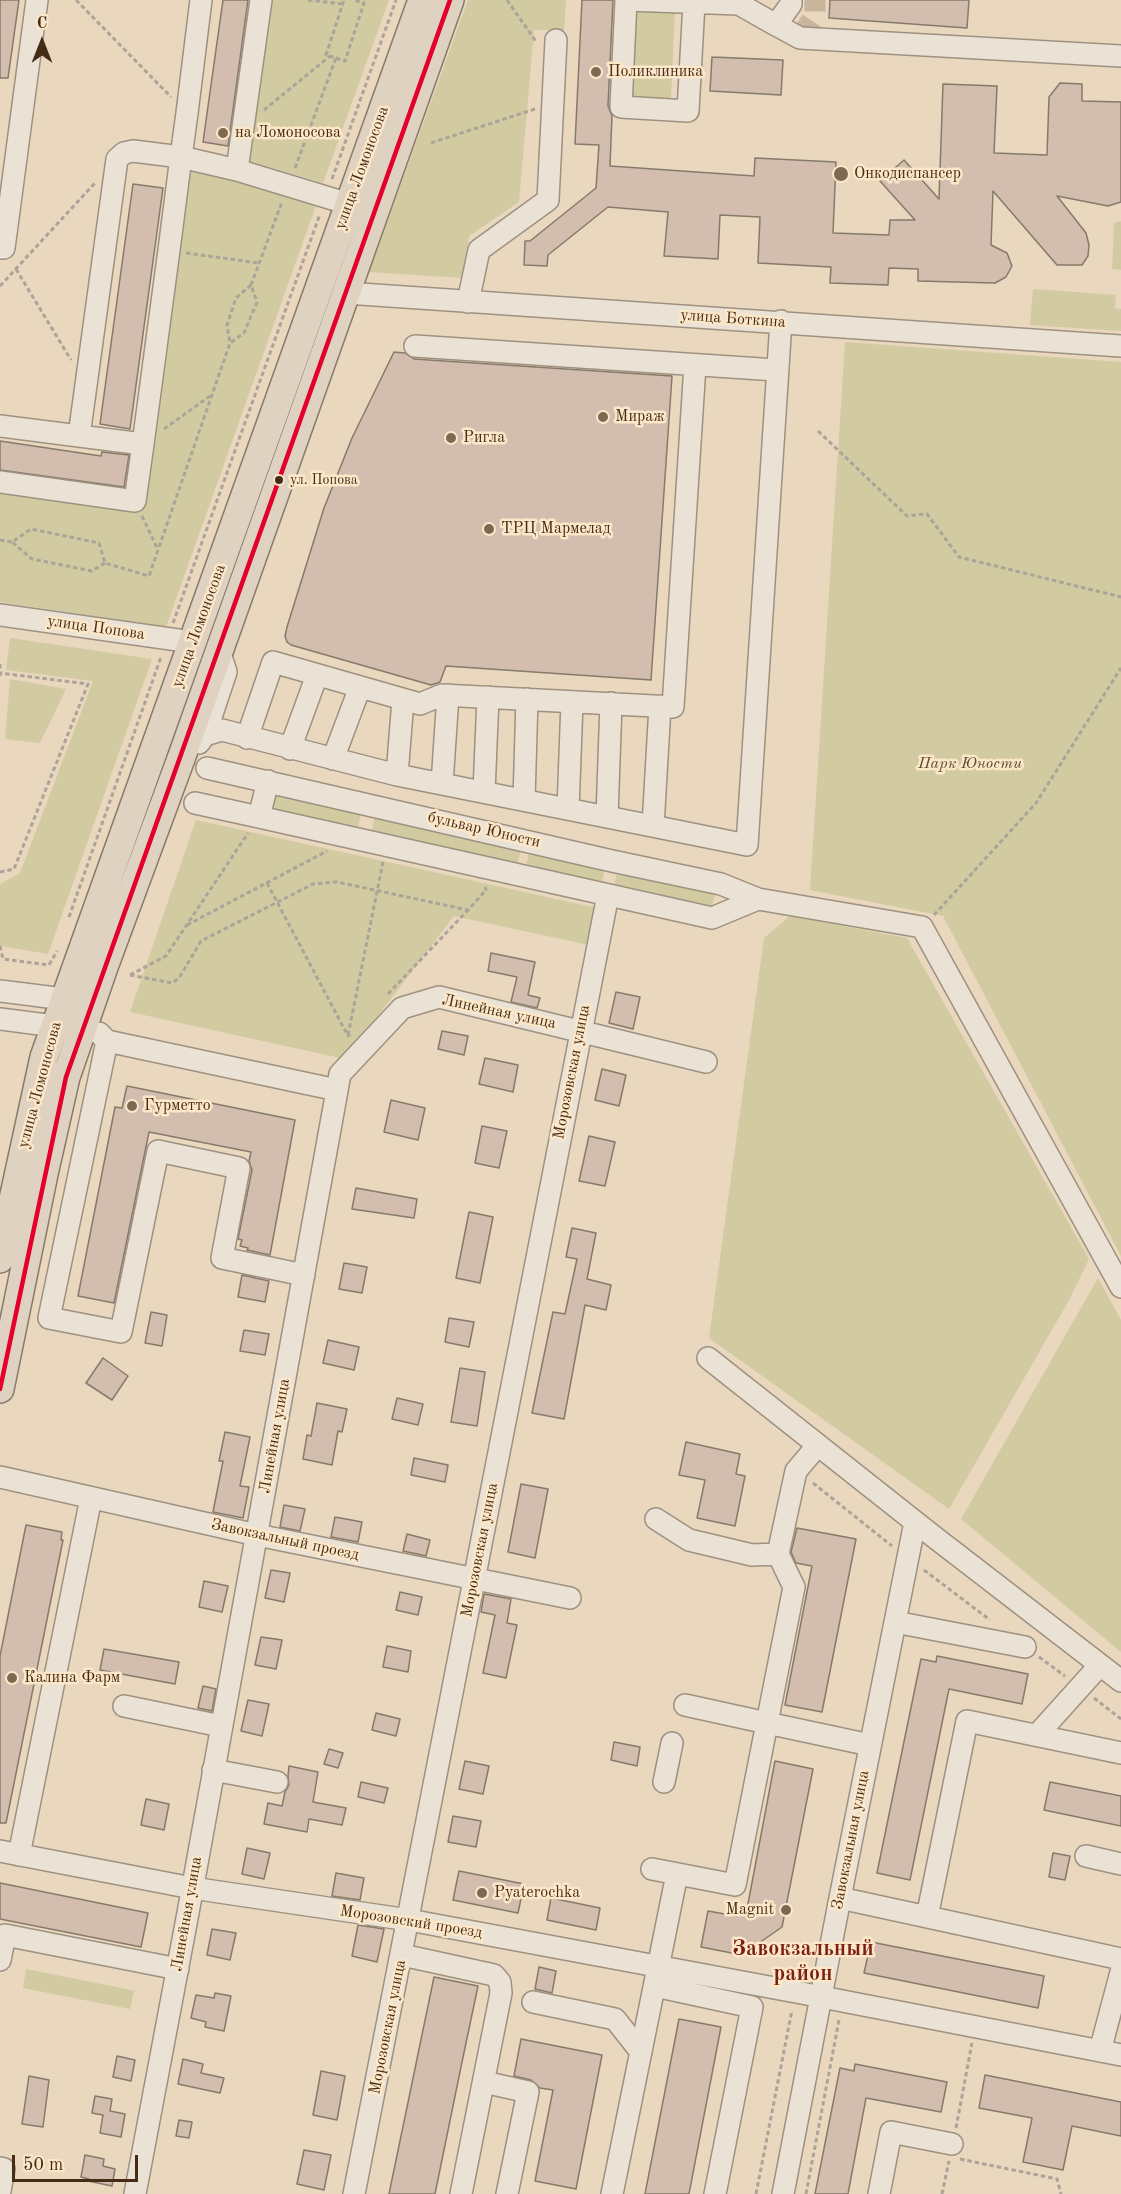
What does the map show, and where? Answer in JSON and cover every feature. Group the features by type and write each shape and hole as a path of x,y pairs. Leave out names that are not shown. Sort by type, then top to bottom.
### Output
{"main road":[{"name":"улица Ломоносова","path":"0,1259 38,1082 181,637 338,200 422,0"},
{"name":"улица Ломоносова","path":"0,1389 4,1345 63,1088 104,967 182,756 450,0"}],"street":[{"path":"0,248 4,248 37,0"},
{"path":"0,482 135,501 201,0"},
{"path":"237,170 261,0"},
{"path":"694,3 688,111 621,107 626,0 739,2 800,38 1121,56"},
{"path":"776,25 791,4 791,0"},
{"path":"468,302 479,250 548,201 556,40"},
{"path":"79,436 117,159 124,153 133,151 181,157 237,170 338,200"},
{"name":"улица Боткина","path":"346,293 1121,346"},
{"path":"205,735 222,730 397,775 747,845 776,370 781,321"},
{"path":"414,346 776,370"},
{"path":"247,738 273,662 420,704 442,695 448,695 673,707 695,365"},
{"path":"0,426 142,444"},
{"name":"улица Попова","path":"0,615 181,637"},
{"path":"182,756 205,735 226,672 219,650"},
{"path":"290,749 317,675"},
{"path":"333,759 360,687"},
{"path":"442,784 448,695"},
{"path":"484,792 488,697"},
{"path":"524,800 527,699"},
{"path":"397,775 403,700"},
{"path":"568,809 572,702"},
{"path":"607,817 611,704"},
{"path":"653,826 660,706"},
{"name":"бульвар Юности","path":"207,768 721,884 758,899 922,927"},
{"path":"259,817 268,781"},
{"path":"195,803 712,918 758,899"},
{"name":"Морозовская улица","path":"354,2194 606,905"},
{"path":"922,927 1121,1287"},
{"path":"0,991 64,999 87,1017 107,1041 338,1082"},
{"name":"Линейная улица","path":"135,2194 178,1969 338,1082 402,1008 439,997 706,1062"},
{"path":"0,1019 55,1027 87,1017"},
{"path":"107,1041 49,1318 121,1332 158,1152 239,1168 222,1258 304,1275"},
{"path":"708,1358 1121,1681"},
{"path":"652,1869 735,1886 794,1587 778,1554 796,1471 818,1445"},
{"name":"Завокзальный проезд","path":"0,1477 257,1535 570,1598"},
{"path":"9,1853 91,1498"},
{"path":"656,1519 689,1540 752,1555 778,1554"},
{"name":"Завокзальная улица","path":"783,2194 915,1522"},
{"path":"895,1622 1025,1647"},
{"path":"1037,1735 1100,1665"},
{"path":"685,1705 870,1745"},
{"path":"124,1706 221,1726"},
{"path":"927,1917 967,1721 1121,1754"},
{"path":"664,1782 672,1743"},
{"path":"213,1770 277,1782"},
{"name":"Морозовский проезд","path":"9,1853 192,1888 409,1920 657,1976 821,1996 1121,2055"},
{"path":"1086,1856 1121,1864"},
{"path":"612,2194 677,1874"},
{"path":"840,1898 1121,1959"},
{"path":"0,1960 5,1935 178,1969"},
{"path":"402,1955 494,1974 500,1982 501,1993 460,2194"},
{"path":"1100,2051 1121,1972"},
{"path":"657,1976 752,2007 716,2194"},
{"path":"532,2002 615,2019 641,2052"},
{"path":"484,2082 528,2092 507,2194"},
{"path":"879,2194 891,2132 952,2144"},
{"path":"0,2168 4,2169 0,2190"}],"path":[{"path":"76,0 187,113"},
{"path":"308,0 343,2 326,55 345,61 365,1 354,0"},
{"path":"181,637 338,200 396,0"},
{"path":"507,0 555,69"},
{"path":"243,126 330,56"},
{"path":"0,540 12,542 32,559 92,571 105,563 149,576 230,343 227,325 236,298 251,285 336,58"},
{"path":"431,143 553,103"},
{"path":"0,286 117,159"},
{"path":"169,250 259,263"},
{"path":"16,269 86,384"},
{"path":"230,343 244,333 257,302 251,285"},
{"path":"142,444 212,395"},
{"path":"818,431 907,516 927,514 959,557 1121,597"},
{"path":"135,501 158,550"},
{"path":"12,542 31,529 99,543 105,563"},
{"path":"68,920 162,654"},
{"path":"0,664 0,674 88,684 14,869 0,872"},
{"path":"922,927 1036,803 1121,668"},
{"path":"130,975 165,956 259,817"},
{"path":"186,926 352,838"},
{"path":"338,1082 387,846"},
{"path":"388,994 486,890 482,868"},
{"path":"104,967 172,984 179,978 201,941 313,884 337,882 468,910"},
{"path":"267,883 348,1036"},
{"path":"0,946 3,959 49,965 60,942"},
{"path":"348,1036 356,1027"},
{"path":"796,1471 998,1626"},
{"path":"1025,1647 1121,1719"},
{"path":"756,2194 796,1992"},
{"path":"806,2194 843,2001"},
{"path":"952,2144 975,2027"},
{"path":"942,2194 950,2157 1057,2179 1061,2194"}],"green space":[{"path":"271,0 389,0 323,183 246,160"},
{"path":"468,0 566,0 564,30 534,30 519,202 469,236 463,278 369,272"},
{"path":"631,7 675,9 671,99 627,97"},
{"path":"189,164 318,200 166,627 0,602 0,492 142,510"},
{"path":"1121,221 1121,270 1112,269 1114,223"},
{"path":"1033,289 1116,295 1115,308 1121,309 1121,331 1030,325"},
{"name":"Парк Юности","path":"845,342 1121,362 1121,1256 943,916 810,890"},
{"path":"10,638 152,659 48,954 0,946 0,884 20,873 93,681 6,670"},
{"path":"10,679 66,689 40,743 5,739"},
{"path":"277,791 362,809 357,832 273,812"},
{"path":"376,812 522,846 516,869 371,835"},
{"path":"196,820 597,908 589,945 454,916 345,1059 130,1012"},
{"path":"530,848 605,865 601,889 525,871"},
{"path":"618,868 716,891 710,914 613,891"},
{"path":"790,916 907,938 1089,1259 1069,1300 949,1509 709,1338 764,938"},
{"path":"1098,1278 1121,1320 1121,1652 961,1519"},
{"path":"26,1969 141,1992 134,1991 130,2009 23,1988"}],"building":[{"path":"0,0 19,0 8,78 0,78"},
{"path":"223,0 248,0 228,146 203,142"},
{"path":"582,0 613,0 608,106 612,116 610,166 754,176 755,158 836,162 833,233 889,235 890,220 915,220 880,181 904,160 939,199 943,84 997,86 994,153 1047,155 1049,97 1060,83 1082,84 1082,101 1121,102 1121,202 1108,206 1057,196 1086,233 1089,245 1088,256 1082,265 1057,265 993,191 991,245 1007,253 1012,266 1006,277 995,283 918,281 918,269 889,268 888,285 830,283 831,267 758,263 760,217 720,215 718,259 664,256 668,212 608,207 548,255 547,266 524,265 525,241 530,241 596,188 599,145 575,144"},
{"path":"830,0 969,0 967,28 829,18"},
{"path":"712,57 783,60 781,95 710,91"},
{"path":"133,184 163,188 130,429 100,424"},
{"name":"ТРЦ Мармелад","path":"394,352 405,353 414,359 672,376 651,680 446,666 440,682 431,685 287,642 285,636 287,627 324,508 352,438"},
{"path":"0,441 101,456 102,452 129,455 124,487 0,470"},
{"path":"491,953 535,962 528,995 540,998 537,1008 511,1002 517,977 488,971"},
{"path":"616,992 640,997 633,1029 609,1023"},
{"path":"442,1031 468,1036 464,1055 438,1049"},
{"path":"485,1058 518,1065 513,1092 479,1084"},
{"path":"602,1069 626,1075 619,1106 595,1100"},
{"path":"127,1086 295,1120 270,1255 247,1250 248,1248 240,1246 242,1240 238,1239 252,1170 249,1161 251,1152 149,1132 114,1303 78,1296 115,1107 122,1108"},
{"path":"391,1100 425,1108 418,1140 384,1132"},
{"path":"482,1126 507,1131 499,1168 475,1163"},
{"path":"589,1136 615,1142 605,1186 579,1181"},
{"path":"356,1188 417,1199 414,1218 352,1209"},
{"path":"469,1212 493,1217 480,1283 456,1278"},
{"path":"572,1228 596,1233 587,1279 611,1285 606,1310 585,1305 564,1419 532,1413 553,1312 565,1314 577,1259 566,1257"},
{"path":"344,1263 367,1267 362,1293 339,1289"},
{"path":"242,1275 269,1281 265,1302 238,1297"},
{"path":"151,1312 167,1315 162,1346 145,1343"},
{"path":"449,1318 474,1322 469,1347 445,1342"},
{"path":"244,1330 269,1334 265,1355 240,1351"},
{"path":"328,1340 359,1347 354,1370 323,1363"},
{"path":"103,1358 128,1376 112,1400 86,1383"},
{"path":"460,1368 485,1372 477,1426 451,1422"},
{"path":"397,1398 423,1404 418,1425 392,1419"},
{"path":"317,1403 347,1409 342,1432 338,1431 332,1465 303,1459 307,1435 311,1436"},
{"path":"225,1432 250,1437 240,1486 249,1487 243,1518 213,1512 223,1461 219,1461"},
{"path":"686,1442 740,1454 736,1474 745,1476 735,1526 697,1518 705,1480 679,1475"},
{"path":"414,1458 448,1465 445,1482 411,1475"},
{"path":"521,1484 548,1489 535,1558 508,1552"},
{"path":"284,1505 305,1509 300,1531 280,1527"},
{"path":"335,1517 362,1522 358,1542 331,1537"},
{"path":"26,1525 62,1532 61,1540 63,1540 6,1823 0,1823 0,1656"},
{"path":"797,1528 856,1539 822,1712 785,1705 812,1566 796,1563 791,1552"},
{"path":"407,1534 430,1540 426,1556 403,1551"},
{"path":"271,1570 290,1573 284,1602 265,1598"},
{"path":"204,1581 228,1586 222,1612 199,1607"},
{"path":"400,1592 422,1597 418,1615 396,1610"},
{"path":"484,1594 511,1599 507,1623 517,1625 506,1678 483,1673 495,1615 481,1612"},
{"path":"261,1637 282,1640 276,1669 255,1665"},
{"path":"387,1646 411,1651 408,1672 383,1667"},
{"path":"104,1649 179,1662 175,1684 100,1670"},
{"path":"937,1656 1028,1674 1022,1704 949,1689 910,1880 877,1873 921,1659 936,1662"},
{"path":"203,1686 216,1689 212,1711 198,1708"},
{"path":"248,1700 269,1704 262,1736 241,1731"},
{"path":"376,1713 400,1719 396,1736 372,1730"},
{"path":"614,1742 640,1747 637,1766 611,1760"},
{"path":"329,1749 343,1753 338,1768 324,1764"},
{"path":"465,1761 489,1766 483,1794 459,1789"},
{"path":"775,1761 813,1769 782,1927 742,1955 701,1947 708,1911 736,1916 747,1909"},
{"path":"289,1766 318,1772 313,1802 346,1808 342,1825 309,1819 307,1832 264,1824 268,1803 282,1806 289,1785"},
{"path":"361,1782 388,1788 384,1803 358,1797"},
{"path":"1050,1782 1121,1796 1121,1826 1044,1810"},
{"path":"146,1799 169,1804 164,1830 141,1825"},
{"path":"453,1816 481,1821 476,1847 448,1842"},
{"path":"247,1848 270,1853 264,1879 242,1874"},
{"path":"1053,1853 1070,1856 1065,1880 1049,1877"},
{"path":"459,1871 524,1884 518,1913 453,1900"},
{"path":"336,1873 364,1878 360,1900 332,1896"},
{"path":"0,1883 148,1913 141,1947 0,1919"},
{"path":"551,1898 600,1908 596,1930 547,1920"},
{"path":"358,1925 384,1929 377,1962 352,1956"},
{"path":"212,1929 236,1933 230,1960 207,1955"},
{"path":"871,1942 1044,1976 1038,2008 864,1973"},
{"path":"539,1967 556,1971 552,1993 535,1989"},
{"path":"434,1977 478,1986 435,2194 389,2194"},
{"path":"215,1993 231,1996 224,2031 205,2027 206,2022 191,2018 196,1995 214,1998"},
{"path":"679,2019 721,2027 689,2194 645,2194"},
{"path":"521,2039 602,2055 576,2189 535,2181 553,2090 540,2088 531,2080 514,2076"},
{"path":"117,2056 135,2060 131,2081 113,2077"},
{"path":"183,2059 203,2064 201,2073 224,2078 220,2093 178,2084"},
{"path":"855,2064 947,2082 941,2112 866,2098 848,2194 815,2194 840,2068 854,2071"},
{"path":"321,2071 345,2076 337,2120 313,2115"},
{"path":"985,2075 1121,2102 1121,2136 1072,2126 1063,2170 1023,2162 1032,2118 979,2108"},
{"path":"29,2076 49,2080 43,2127 22,2124"},
{"path":"95,2096 112,2099 110,2111 125,2114 121,2137 100,2133 103,2115 92,2113"},
{"path":"179,2120 192,2122 189,2138 176,2136"},
{"path":"304,2150 331,2155 324,2190 297,2184"},
{"path":"85,2155 104,2159 103,2166 115,2169 112,2186 88,2181 89,2179 81,2177"}],"tunnel":[{"path":"800,38 815,15 815,0"}],"transit line":[{"path":"0,1389 66,1077 450,0"}],"place":[{"name":"Поликлиника","path":"596,72"},
{"name":"на Ломоносова","path":"223,133"},
{"name":"Онкодиспансер","path":"841,174"},
{"name":"Мираж","path":"603,417"},
{"name":"Ригла","path":"451,438"},
{"name":"ул. Попова","path":"279,480"},
{"name":"ТРЦ Мармелад","path":"489,529"},
{"name":"Гурметто","path":"132,1106"},
{"name":"Калина Фарм","path":"12,1678"},
{"name":"Pyaterochka","path":"482,1893"},
{"name":"Magnit","path":"786,1910"}],"district":[{"name":"Завокзальный район","path":"803,1962"}]}
